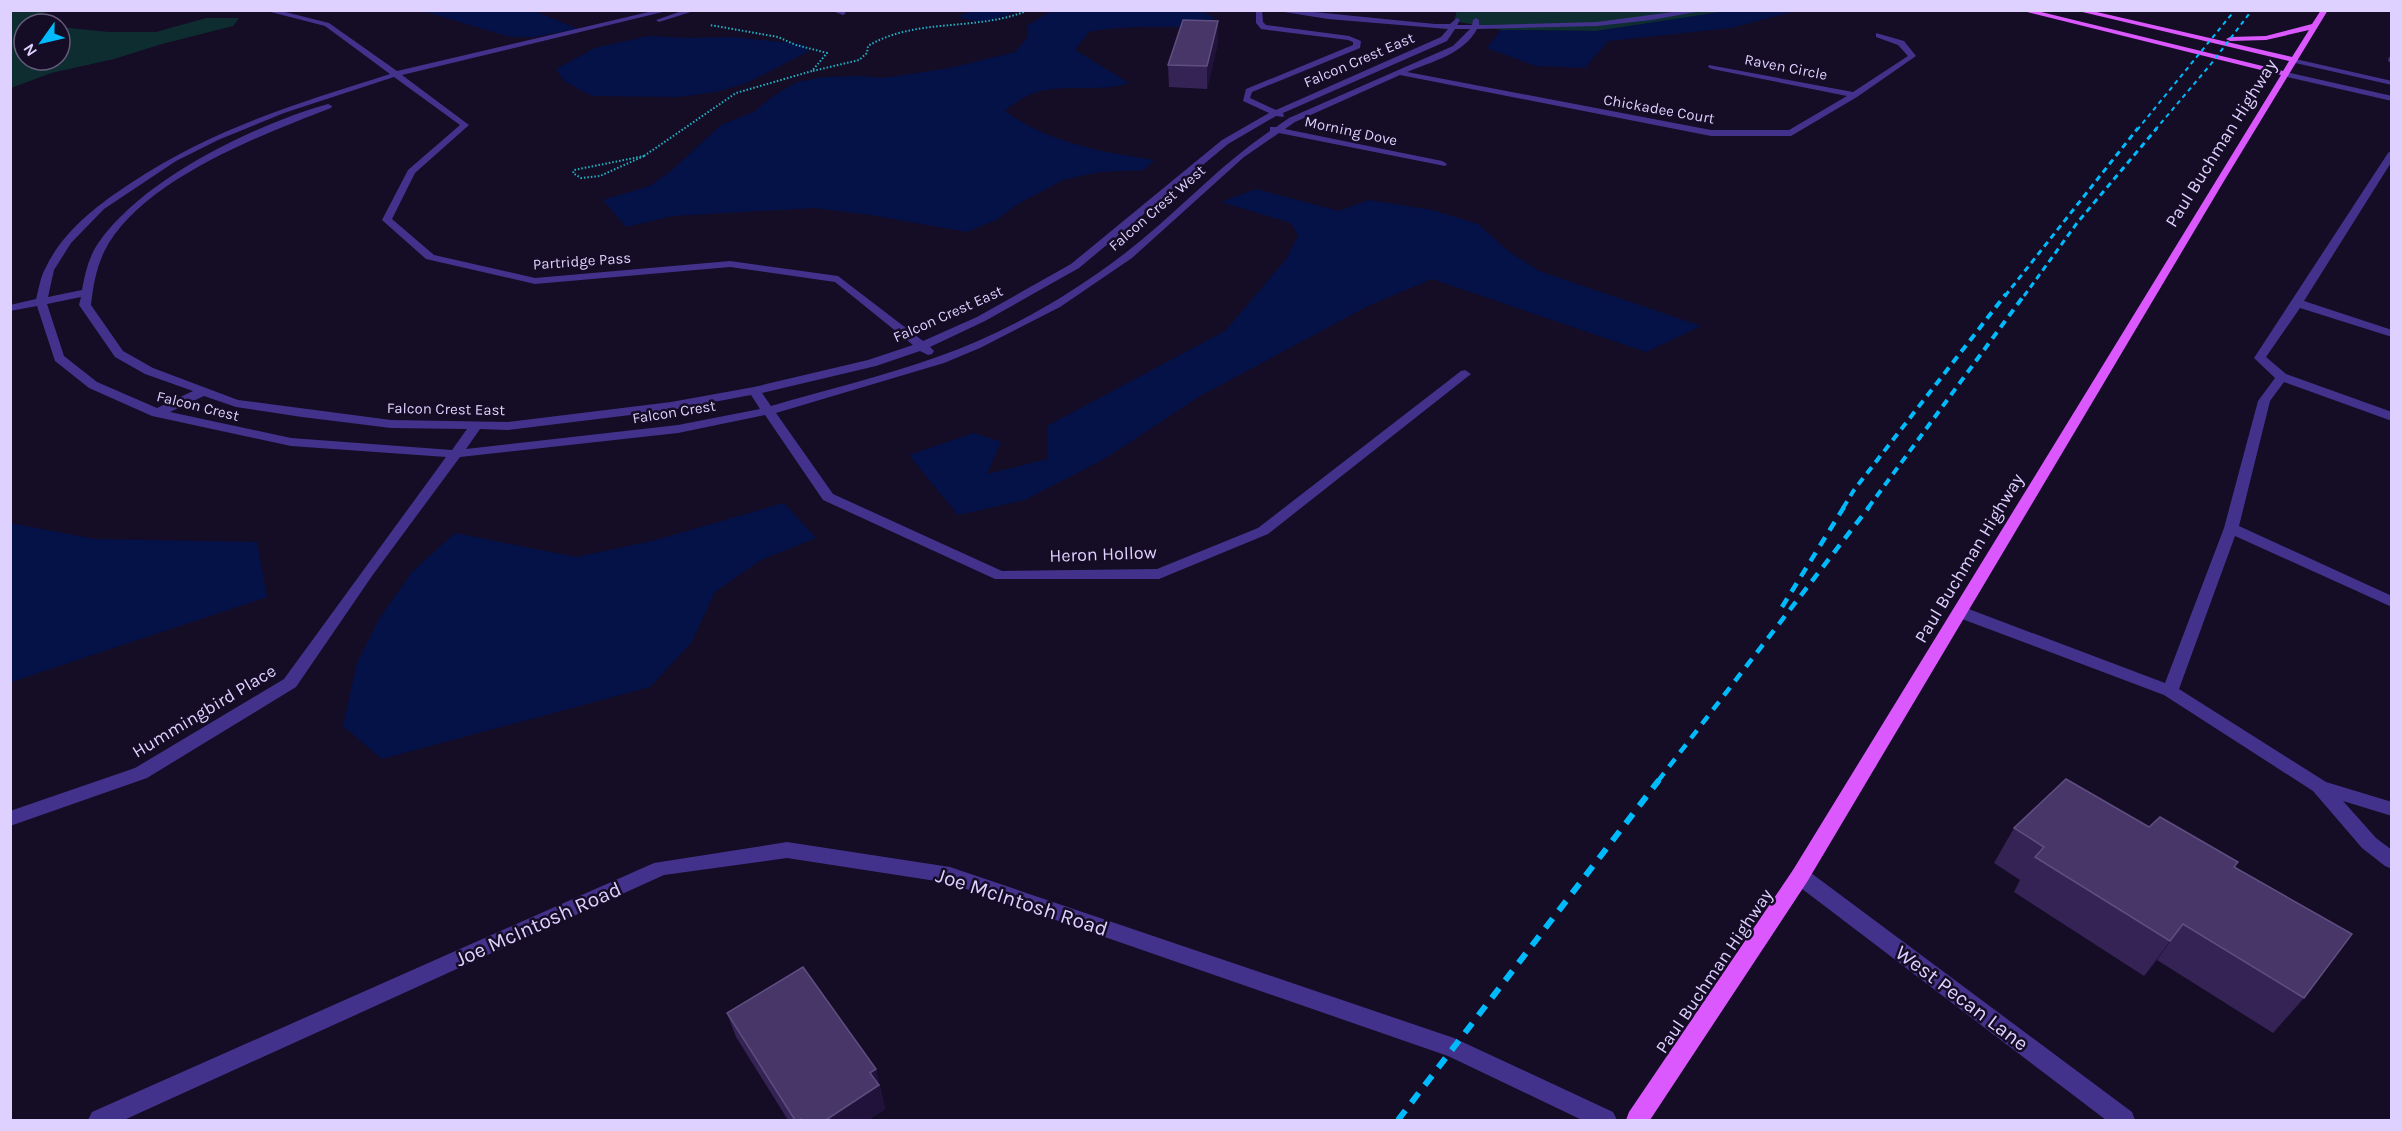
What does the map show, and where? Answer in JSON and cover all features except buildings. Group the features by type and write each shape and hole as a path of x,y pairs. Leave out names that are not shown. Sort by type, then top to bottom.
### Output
{"main road":[{"path":"2022,10 2286,74"},
{"path":"2077,10 2294,60"},
{"name":"Paul Buchman Highway","path":"1637,1120 1800,876 2325,10"},
{"path":"2179,34 2254,39 2282,36 2315,26"}],"street":[{"path":"266,10 327,24 400,78"},
{"name":"Falcon Crest East","path":"694,10 563,36 400,78 238,143 176,178 124,216 102,245 88,277 85,305 119,354 149,371 236,403 313,414 391,424 507,426 601,416 754,391 862,366 922,346 981,319 1130,237 1225,142 1275,112 1444,39 1454,23"},
{"path":"833,10 843,13"},
{"path":"1259,10 1260,23 1264,27 1357,41 1357,46 1249,91 1246,99 1292,120"},
{"name":"Falcon Crest East","path":"1275,10 1325,18 1476,24 1619,22 1704,10"},
{"name":"Falcon Crest East","path":"1329,10 1454,23"},
{"name":"Falcon Crest East","path":"1476,24 1649,10"},
{"path":"2099,15 2108,10"},
{"name":"Falcon Crest East","path":"400,78 577,41 669,14"},
{"name":"Falcon Crest West","path":"768,411 940,360 976,346 1056,305 1128,256 1130,237 1292,120 1456,48 1469,39 1476,24"},
{"name":"Chickadee Court","path":"1378,68 1711,133 1791,133 1912,56 1901,43 1879,35"},
{"path":"563,36 577,41"},
{"path":"2294,60 2391,83"},
{"name":"Raven Circle","path":"1712,67 1854,95"},
{"path":"2286,74 2391,99"},
{"path":"41,301 49,270 68,242 100,207 173,159 214,138 281,111 400,78"},
{"name":"Partridge Pass","path":"400,78 465,125 411,172 387,220 430,257 536,281 730,264 838,279 940,360"},
{"name":"Morning Dove","path":"1255,124 1442,164"},
{"path":"2391,153 2260,358 2282,377 2391,417"},
{"path":"141,179 176,178"},
{"path":"10,308 87,292"},
{"name":"Falcon Crest","path":"41,301 58,358 93,385 157,413 291,442 454,454 678,429 768,411"},
{"path":"2297,303 2391,334"},
{"name":"Heron Hollow","path":"754,391 828,497 1000,576 1159,574 1263,531 1465,374"},
{"path":"2170,691 2231,528 2264,401 2282,377"},
{"path":"157,413 204,391"},
{"name":"Hummingbird Place","path":"10,819 141,773 290,683 476,426"},
{"path":"2231,528 2391,602"},
{"path":"1959,612 2170,691 2319,786 2391,809"},
{"path":"2319,786 2369,843 2391,861"},
{"name":"Joe McIntosh Road","path":"100,1120 661,868 787,849 950,875 1454,1048 1605,1120"},
{"name":"West Pecan Lane","path":"1800,876 2124,1120"}],"path":[{"path":"646,156 585,167 574,170 573,173 581,178 600,177 646,156 719,103 752,87 859,60 867,53 868,46 874,41 900,33 1002,20 1029,10"},
{"path":"669,14 751,34 778,37 796,45 827,53 812,71"}],"green space":[{"path":"11,10 47,11 12,12 12,72 56,72 11,88"},
{"path":"1457,10 1732,11 1597,31 1501,30 1454,21"},
{"path":"206,18 239,18 233,26 72,68 72,28 109,32 156,32"}],"shaded area":[{"path":"976,10 1016,11 995,19 981,21 959,16"},
{"path":"1201,10 1214,18 1211,26 1119,28 1089,32 1075,50 1129,83 1112,87 1050,89 1020,99 1005,111 1021,122 1057,138 1096,150 1154,160 1144,170 1099,172 1063,180 1016,205 998,219 967,232 871,215 815,208 673,216 626,227 603,200 650,186 672,170 721,125 754,112 773,96 797,82 824,77 884,78 950,68 1015,52 1028,37 1027,26 1051,11"},
{"path":"1732,10 1795,11 1731,28 1608,41 1585,68 1536,66 1487,48 1501,30 1597,31"},
{"path":"423,11 535,11 578,29 534,37 510,37"},
{"path":"648,36 732,37 801,44 809,51 747,83 716,92 679,97 592,96 564,81 556,69 595,48"},
{"path":"1256,189 1339,211 1369,200 1432,210 1478,224 1508,251 1539,271 1701,326 1646,352 1432,279 1368,306 1200,396 1106,458 1025,500 958,515 909,455 974,433 1001,442 987,474 1048,459 1047,426 1225,331 1287,258 1298,236 1291,223 1221,202"},
{"path":"784,503 816,538 761,560 715,592 691,643 650,687 382,759 343,726 357,663 379,619 412,572 455,533 576,557 652,541"},
{"path":"10,523 95,539 257,542 267,597 11,682"}],"railway":[{"path":"2137,130 2235,10"},
{"path":"2155,130 2211,64 2252,10"},
{"path":"2005,296 2138,128"},
{"path":"2024,296 2077,223 2157,128"},
{"path":"1843,508 1854,490 2006,294"},
{"path":"1868,508 2025,294"},
{"path":"1782,607 1844,507"},
{"path":"1658,781 1869,507"},
{"path":"1398,1120 1659,780"}]}
